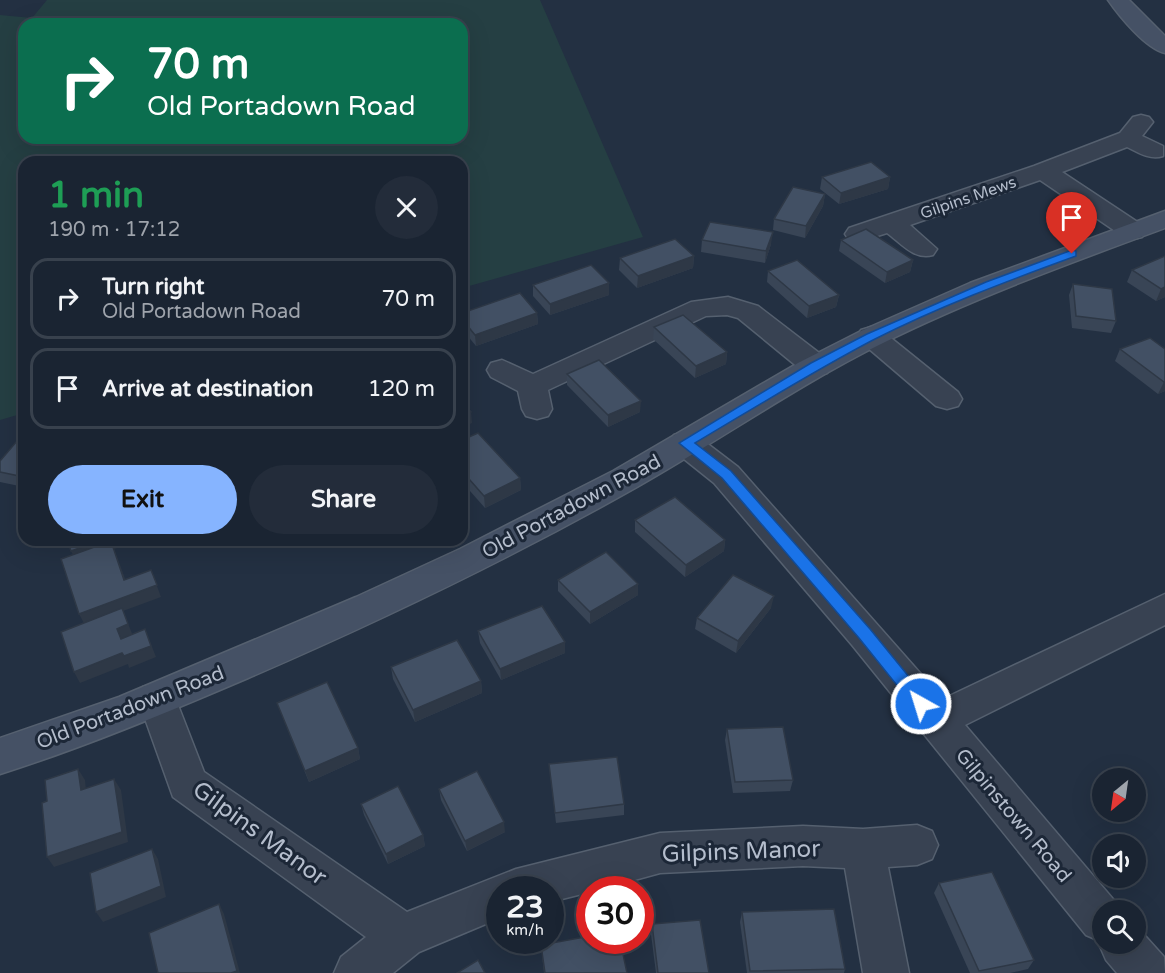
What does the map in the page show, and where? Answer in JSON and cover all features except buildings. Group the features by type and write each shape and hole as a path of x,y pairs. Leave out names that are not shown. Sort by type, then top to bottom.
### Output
{"main road":[{"path":"1118,0 1140,26 1165,47"},
{"name":"Old Portadown Road","path":"0,756 156,699 322,631 460,566 627,478 816,366 872,336 990,284 1165,219"}],"street":[{"name":"Gilpins Mews","path":"858,234 1043,171 1135,130 1155,150"},
{"path":"1043,171 1133,231"},
{"name":"Gilpins Mews","path":"892,224 924,249"},
{"path":"502,370 534,398 701,308 730,296 816,366"},
{"path":"872,336 947,399"},
{"name":"Gilpinstown Road","path":"685,443 726,475 864,634 1092,908"},
{"path":"936,722 1165,608"},
{"name":"Gilpins Manor","path":"156,699 188,784 403,936"},
{"name":"Gilpins Manor","path":"564,878 660,853 804,846 863,849 917,845"},
{"path":"863,849 886,973"},
{"path":"357,973 403,936 486,902"},
{"path":"1131,954 1148,973"}],"green space":[{"path":"47,0 540,0 643,237 468,286 468,156 18,156 18,415 0,420 0,15 32,18"}],"route":[{"path":"921,704 864,634 726,475 685,443 872,336 990,284 1072,254"}]}
